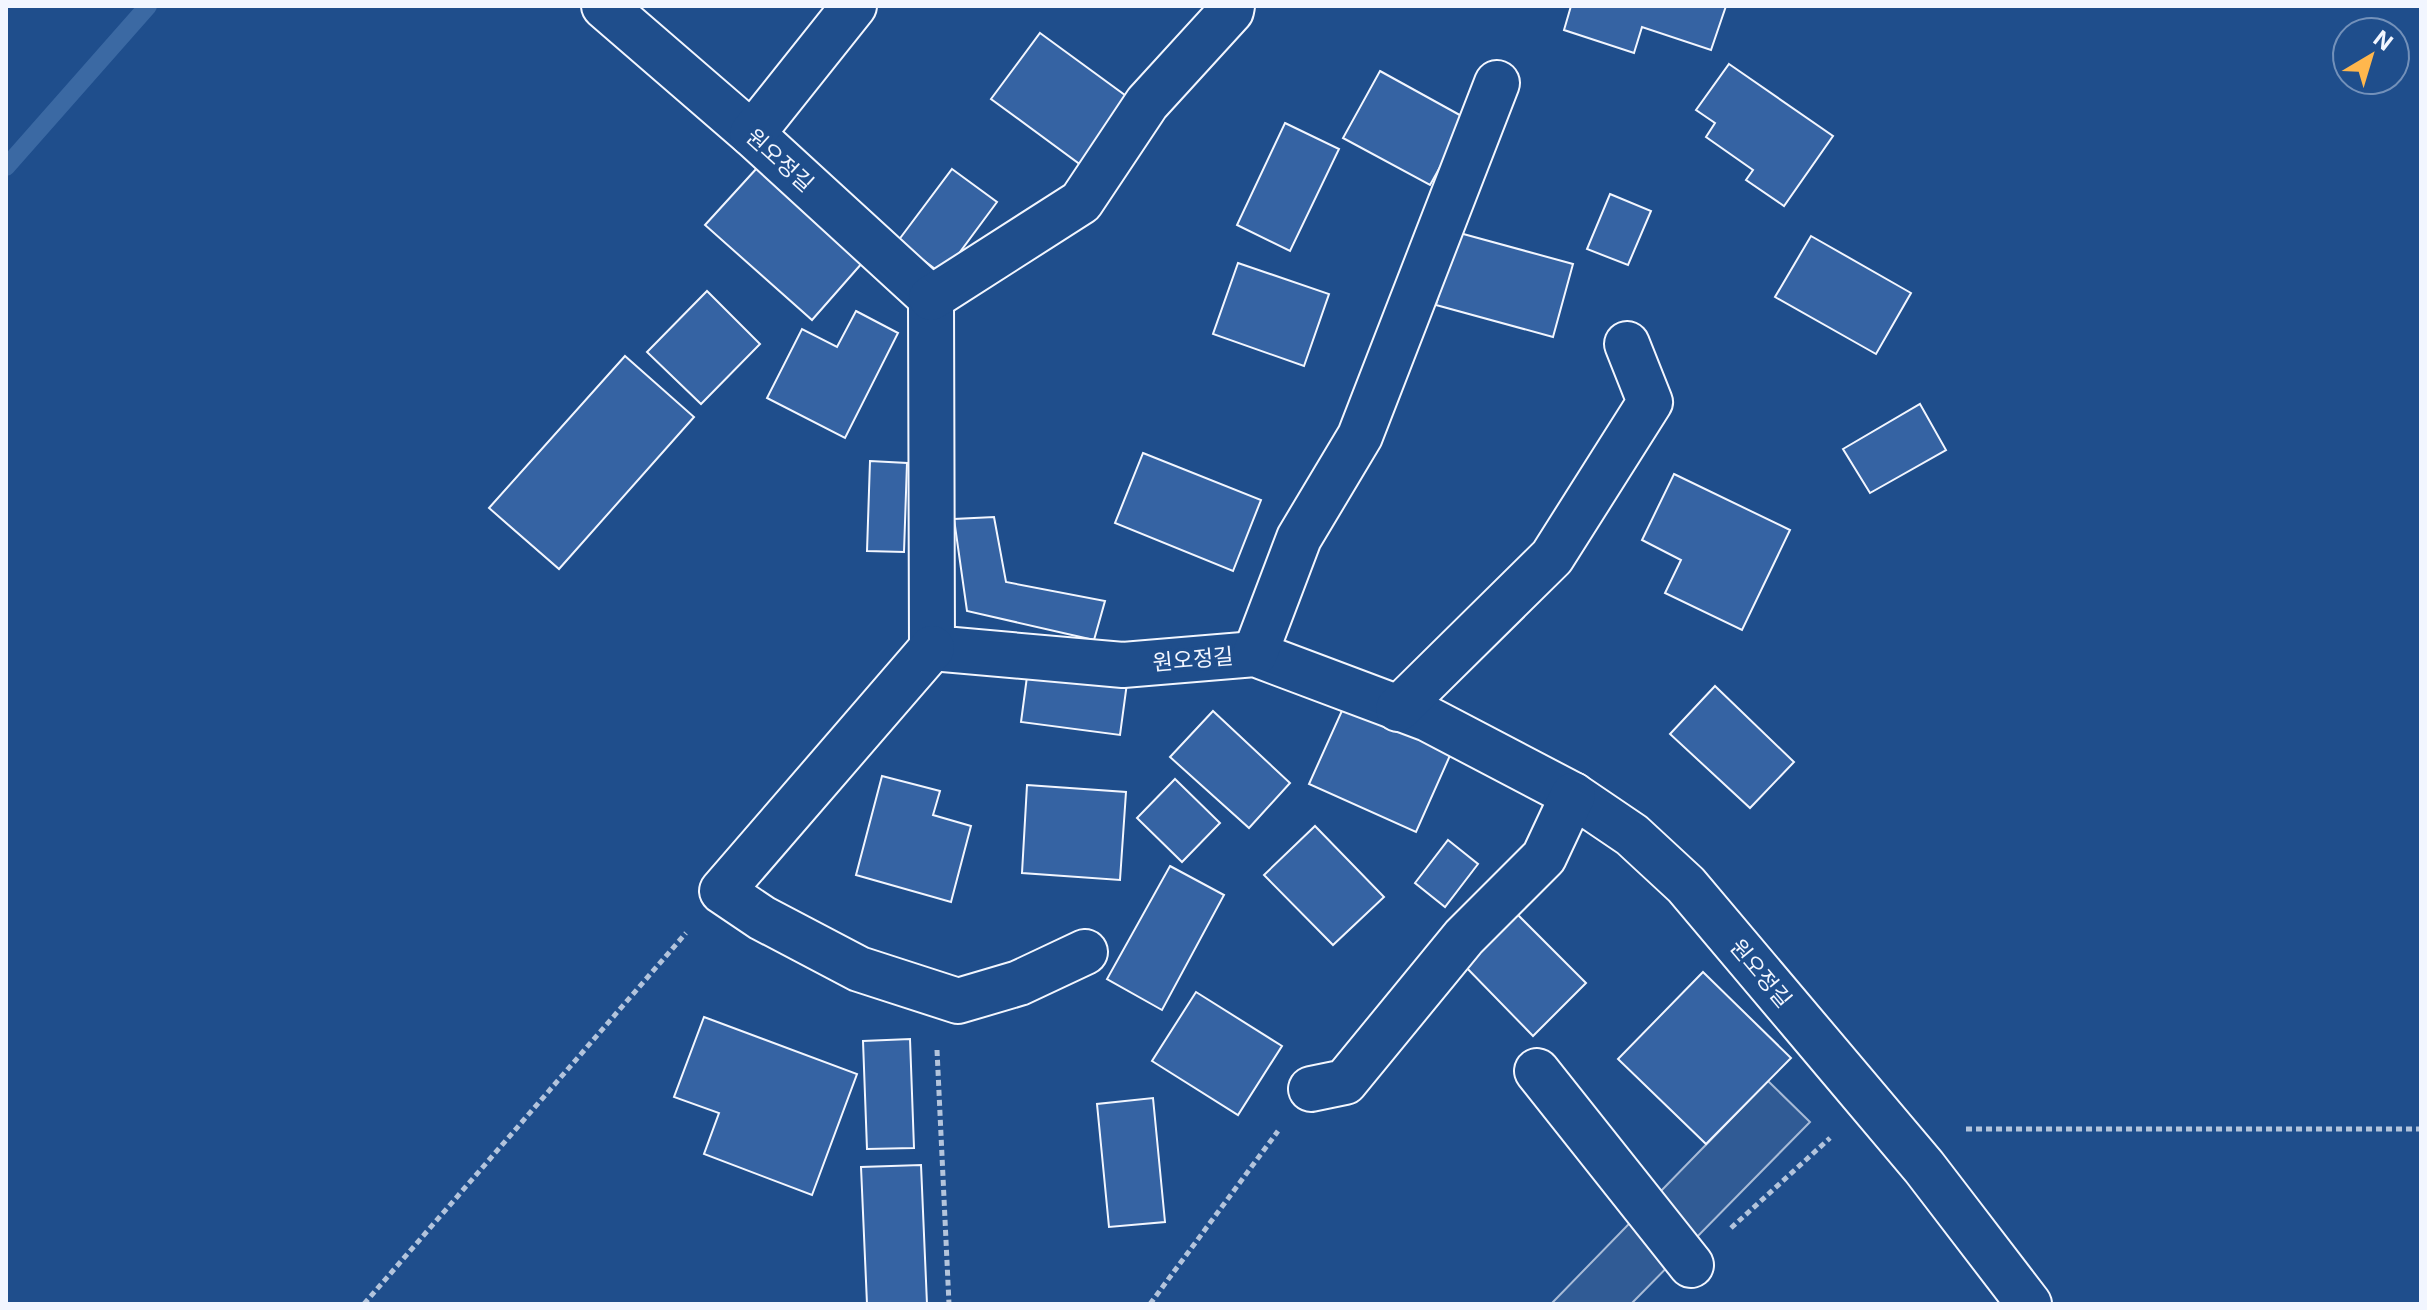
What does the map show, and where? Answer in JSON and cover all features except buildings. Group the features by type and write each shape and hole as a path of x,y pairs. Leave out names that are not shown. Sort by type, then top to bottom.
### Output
{"street":[{"name":"원오정길","path":"604,6 752,134 931,298"},
{"path":"752,134 854,6"},
{"path":"1085,952 1019,983 958,1001 859,969 762,918 722,891 932,648 931,298 1081,202 1147,103 1231,11 1232,6"},
{"path":"1255,654 1299,538 1360,436 1497,83"},
{"path":"1398,709 1552,557 1650,402 1627,344"},
{"name":"원오정길","path":"932,648 1123,665 1255,654 1428,719 1573,795 1632,835 1686,885 1881,1115 2029,1304"},
{"path":"1311,1089 1345,1082 1464,937 1544,857 1573,795"},
{"path":"1537,1071 1691,1265"}],"path":[{"path":"364,1304 722,891"},
{"path":"934,994 949,1304"},
{"path":"1150,1304 1311,1089"},
{"path":"1691,1265 1881,1115 2421,1129"}],"shaded area":[{"path":"1768,1081 1810,1122 1631,1304 1551,1304"}],"waterway":[{"path":"6,167 148,6"}]}
